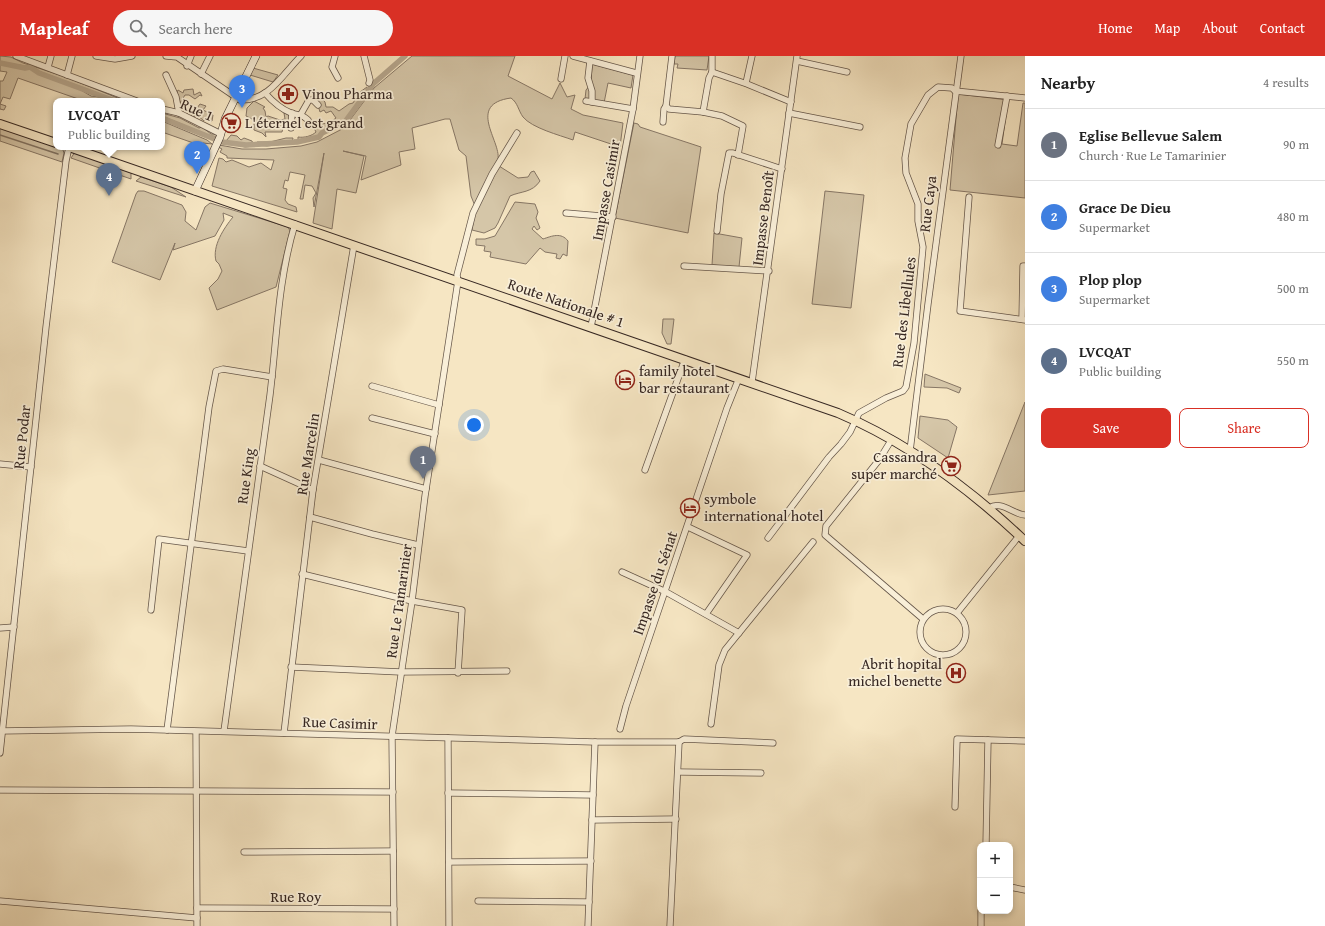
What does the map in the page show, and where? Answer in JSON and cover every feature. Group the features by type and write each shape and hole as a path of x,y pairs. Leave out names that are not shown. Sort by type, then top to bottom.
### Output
{"main road":[{"path":"0,124 53,142"},
{"name":"Route Nationale # 1","path":"78,150 752,382 856,420 910,451 957,482 989,508 1022,539"}],"street":[{"path":"16,56 129,98"},
{"path":"48,67 51,56"},
{"path":"67,75 72,56"},
{"path":"96,56 115,59 132,56"},
{"path":"166,56 177,57 187,66 240,100 252,100 265,93 280,82 300,56"},
{"path":"187,66 191,56"},
{"path":"201,74 210,56"},
{"path":"195,191 220,136 225,118 256,56"},
{"path":"335,56 332,67 338,78"},
{"path":"364,56 370,80 368,83"},
{"path":"561,80 565,56"},
{"path":"573,56 636,73"},
{"name":"Impasse Casimir","path":"591,327 633,109 636,73 640,56"},
{"path":"663,122 672,56"},
{"path":"703,112 709,78 712,72 712,56"},
{"path":"746,83 752,56"},
{"name":"Rue Caya","path":"910,451 960,56"},
{"path":"797,58 847,72"},
{"name":"Impasse Benoît","path":"752,382 769,271 797,58"},
{"path":"590,60 588,78 592,91 589,102 633,109"},
{"path":"712,72 746,83 791,102"},
{"path":"166,75 176,97 179,114"},
{"name":"Rue des Libellules","path":"856,420 859,413 862,411 903,391 906,387 914,343 923,247 918,221 918,204 906,173 905,158 911,124 928,95 938,87 952,88 955,91 1025,98"},
{"path":"265,93 270,99 292,113 301,114 308,120"},
{"path":"998,145 1006,96"},
{"path":"301,114 309,100 313,100 318,105"},
{"path":"666,106 669,109 703,112 722,116 743,126 738,155"},
{"name":"Rue 1","path":"165,111 179,114 220,136"},
{"path":"292,113 292,128"},
{"path":"789,113 860,127"},
{"name":"Rue Le Tamarinier","path":"394,926 392,736 412,601 426,489 458,281 457,275 473,213 492,174 517,133"},
{"name":"Rue Podar","path":"0,754 47,320 68,150"},
{"path":"717,231 721,194 728,155 731,153 782,169"},
{"path":"969,197 960,309 962,311 1023,320 1025,266"},
{"path":"566,213 613,218"},
{"name":"Rue King","path":"224,731 272,377 281,282 295,224"},
{"name":"Rue Marcelin","path":"284,733 313,490 354,245"},
{"path":"684,266 769,271"},
{"path":"645,470 685,359"},
{"path":"167,730 209,407 216,371 223,369 272,377"},
{"name":"Impasse du Sénat","path":"620,730 643,656 666,592 727,408 740,378"},
{"path":"372,386 439,405"},
{"path":"372,418 435,434"},
{"path":"768,538 829,457 841,444 856,420"},
{"path":"892,440 879,460 826,526 825,535 923,619"},
{"path":"319,460 426,489"},
{"path":"0,464 31,467"},
{"path":"260,466 313,490"},
{"path":"989,508 1000,504 1013,512 1025,515"},
{"path":"310,517 418,545"},
{"path":"688,527 747,555 706,614"},
{"path":"151,610 159,539 248,551"},
{"path":"957,613 1022,539"},
{"path":"711,724 721,658 725,650 813,542"},
{"path":"622,572 666,592 739,633"},
{"path":"302,574 412,601 462,610 458,673"},
{"path":"943,608 957,613 965,626 966,633 960,647 947,654 932,652 926,648 919,634 923,619 935,610 943,608"},
{"path":"0,628 14,627"},
{"path":"291,667 401,672 458,673 507,671"},
{"name":"Rue Casimir","path":"2,731 131,728 196,732 224,731 595,742 680,742 684,739 773,743"},
{"path":"196,732 197,926"},
{"path":"448,738 449,926"},
{"path":"955,807 957,739 1025,741"},
{"path":"986,842 988,740"},
{"path":"588,926 595,742"},
{"path":"670,926 680,742"},
{"path":"679,772 761,773"},
{"path":"0,790 393,792"},
{"path":"448,793 593,795"},
{"path":"592,820 676,819"},
{"path":"244,852 393,851"},
{"path":"449,862 591,861"},
{"path":"1013,888 1025,890"},
{"path":"0,901 197,918"},
{"path":"478,902 589,902"},
{"name":"Rue Roy","path":"197,908 394,909"},
{"path":"981,914 981,926"}],"shaded area":[{"path":"0,56 11,57 23,63 66,77 118,98 108,98 38,71 32,67 0,62"},
{"path":"412,56 515,56 508,76 552,99 560,83 567,97 575,95 571,109 583,115 623,123 620,147 575,132 573,140 539,128 523,117 515,102 511,98 498,102 490,108 488,115 489,124 498,151 498,159 475,206 471,196 466,156 459,150 450,119 412,128 415,149 399,152 401,165 361,180 366,156 343,151 364,156 356,193 337,189 332,229 313,223 324,153 314,207 313,198 316,193 312,186 305,185 303,199 300,199 305,175 290,172 288,181 285,180 283,188 287,189 285,200 288,204 296,207 297,212 212,186 219,158 226,162 232,160 249,167 261,163 271,170 274,160 227,158 227,156 220,152 222,149 218,147 219,145 242,149 266,149 301,146 317,142 344,128 374,88"},
{"path":"675,56 709,56 707,70 677,68 678,64 674,64"},
{"path":"0,63 30,69 43,76 79,89 91,96 103,98 75,98 18,78 10,99 3,97 0,104 0,81 3,81 7,72 0,71"},
{"path":"592,64 633,75 631,88 608,83 604,103 585,99 586,90 591,84"},
{"path":"253,68 278,75 273,82 250,75"},
{"path":"367,87 367,91 348,118 324,131 316,138 294,142 294,140 298,140 298,137 312,135 316,132 314,128 321,126 321,124 329,123 336,118 331,111 326,113 324,110 320,112 317,102 321,98 325,102 326,107 333,107 339,111 353,103 360,92"},
{"path":"193,89 194,95 200,92 202,96 200,95 195,99 189,95 185,95 180,103 177,92 178,90 183,93 184,90"},
{"path":"958,94 1008,100 1002,144 1017,146 1023,103 1025,103 1025,198 950,190"},
{"path":"254,101 265,107 263,108 266,117 268,116 280,120 285,119 284,113 288,114 291,119 289,122 284,123 282,132 265,132 266,137 262,133 254,130 254,120 246,116 247,108"},
{"path":"0,104 6,106 4,110 0,109"},
{"path":"200,104 206,106 203,110 213,115 212,121 205,119 204,121 197,115 193,117 191,116"},
{"path":"165,114 180,118 199,128 202,127 211,134 216,134 217,137 208,135 165,117"},
{"path":"165,122 207,140 212,144 203,143 202,146 165,133"},
{"path":"634,123 638,124 640,127 701,147 688,233 615,218"},
{"path":"0,127 53,144 53,150 63,150 64,153 62,162 0,141"},
{"path":"231,135 237,136 241,140 244,138 252,141 254,146 245,147 222,142 226,141"},
{"path":"293,138 292,143 267,146 256,145 257,142 270,142"},
{"path":"75,152 127,169 131,173 131,179 71,158"},
{"path":"499,166 518,178 528,177 531,172 534,171 540,181 530,190 510,196 495,228 484,233 472,230 475,213"},
{"path":"141,177 171,187 186,197 136,181"},
{"path":"138,191 144,191 182,205 186,212 185,221 196,230 205,207 210,203 288,227 290,231 276,287 217,310 209,288 218,279 222,271 216,261 215,255 217,243 226,226 233,217 223,213 224,220 215,236 173,250 175,243 160,280 112,262"},
{"path":"825,191 864,195 851,308 812,304"},
{"path":"515,202 535,204 538,212 536,218 540,228 537,230 534,226 532,229 543,239 556,236 562,236 565,238 568,241 567,256 563,254 560,259 556,258 557,254 545,252 540,248 526,264 490,257 491,252 484,251 485,246 476,245 476,239 485,239 495,236"},
{"path":"714,233 742,238 739,267 712,265"},
{"path":"663,319 674,319 671,344 667,344 662,333"},
{"path":"925,374 961,388 959,393 947,388 924,387"},
{"path":"1025,402 1025,491 988,495"},
{"path":"920,416 948,420 957,427 948,458 918,438"}],"waterway":[{"path":"165,119 222,142 246,145 297,142 319,137 322,133 345,122 373,84 405,56"},
{"path":"0,63 25,68 30,67 39,73 107,98"},
{"path":"0,135 58,154"}],"place":[{"name":"Vinou Pharma","path":"288,94"},
{"name":"Plop plop","path":"242,108"},
{"name":"L'éternel est grand","path":"231,123"},
{"name":"Grace De Dieu","path":"197,174"},
{"name":"LVCQAT","path":"109,196"},
{"name":"family hotel bar restaurant","path":"625,380"},
{"name":"Cassandra super marché","path":"951,466"},
{"name":"Eglise Bellevue Salem","path":"423,479"},
{"name":"symbole international hotel","path":"690,508"},
{"name":"Abrit hopital michel benette","path":"956,673"}]}
